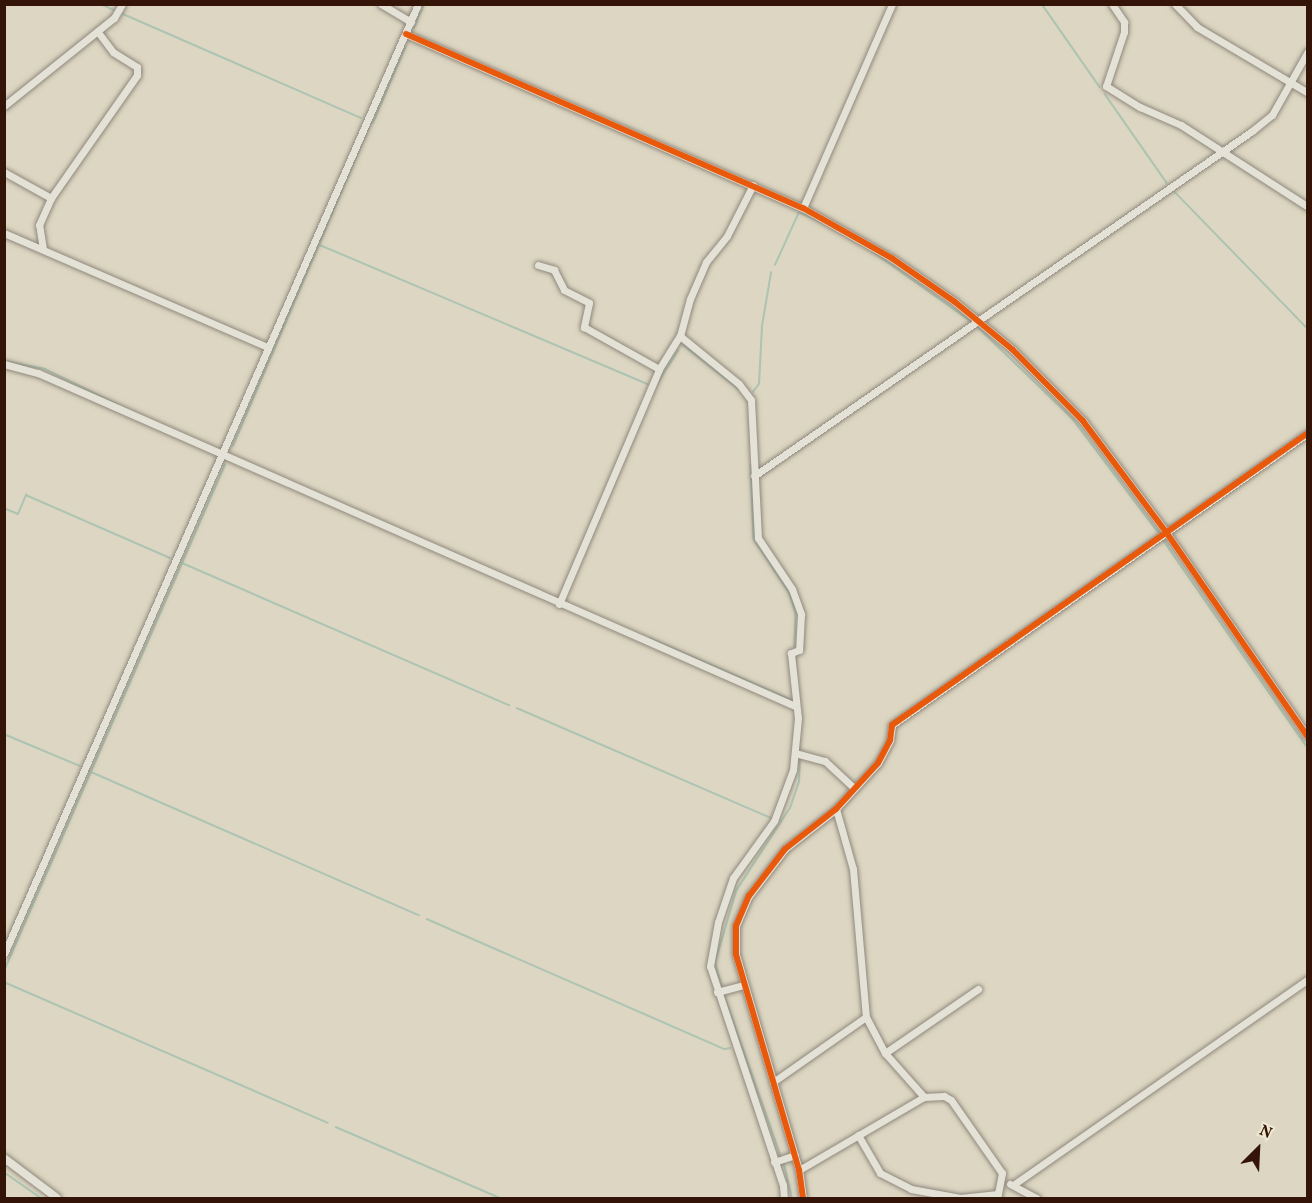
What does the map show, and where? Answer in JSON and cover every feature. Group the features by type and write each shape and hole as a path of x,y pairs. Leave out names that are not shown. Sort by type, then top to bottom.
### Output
{"street":[{"path":"381,4 411,22"},
{"path":"4,954 418,4"},
{"path":"803,208 892,4"},
{"path":"1112,4 1124,22 1124,32 1106,86 1222,150 1308,207"},
{"path":"1175,4 1197,27 1308,93"},
{"path":"4,106 97,31 119,10"},
{"path":"43,249 39,225 51,198 137,75 137,67 113,52 97,31"},
{"path":"406,34 803,208 893,259 979,322 1083,421 1166,532 1308,737"},
{"path":"754,476 979,322 1272,114 1288,82 1308,51"},
{"path":"4,172 51,198"},
{"path":"560,601 659,369 680,336 690,298 706,262 727,236 753,185"},
{"path":"4,233 268,347"},
{"path":"538,265 554,270 564,290 589,303 584,327 659,369"},
{"path":"680,336 747,392 753,407 758,538 792,589 801,614 800,650 791,652 795,706 793,770 774,821 728,890 710,951 712,981 774,1162 784,1198"},
{"path":"4,364 38,373 795,706"},
{"path":"803,1198 795,1155 743,985 735,940 740,913 785,849 836,809 878,762 890,740 892,725 1308,433"},
{"path":"795,753 825,761 854,788"},
{"path":"836,809 853,869 866,1017 885,1053 924,1097"},
{"path":"1013,1185 1308,979"},
{"path":"717,992 743,985"},
{"path":"885,1053 978,989"},
{"path":"773,1082 866,1017"},
{"path":"799,1170 858,1135 924,1097 944,1096 951,1100 1002,1173 1003,1181 997,1196 960,1198 911,1189 880,1173 858,1135"},
{"path":"774,1162 795,1155"},
{"path":"4,1158 57,1198"},
{"path":"1003,1181 1036,1198"}],"waterway":[{"path":"101,4 114,10"},
{"path":"414,28 424,4"},
{"path":"1042,4 1100,87"},
{"path":"121,13 361,118"},
{"path":"373,123 405,48"},
{"path":"1105,94 1167,183"},
{"path":"233,446 371,123"},
{"path":"1174,191 1308,329"},
{"path":"775,265 799,212 823,223"},
{"path":"320,245 648,384"},
{"path":"872,251 971,321"},
{"path":"753,392 759,384 762,326 771,273"},
{"path":"977,326 1073,419 1158,532"},
{"path":"683,345 739,389"},
{"path":"655,387 678,351"},
{"path":"4,361 45,369 117,404"},
{"path":"4,971 225,465"},
{"path":"751,465 754,539 790,594 796,614 795,646"},
{"path":"4,508 18,514 26,495 170,558"},
{"path":"1164,541 1308,748"},
{"path":"180,562 509,705"},
{"path":"650,638 792,700"},
{"path":"796,655 800,752"},
{"path":"517,708 771,818"},
{"path":"4,734 80,766"},
{"path":"722,987 715,963 736,891 790,808 799,782 800,758"},
{"path":"89,771 419,915"},
{"path":"427,919 725,1049 730,1048"},
{"path":"4,982 328,1123"},
{"path":"724,994 781,1156"},
{"path":"336,1127 500,1198"},
{"path":"784,1162 792,1198"},
{"path":"4,1172 41,1198"}],"cycle path":[{"path":"406,34 803,208 893,259 955,302 1013,350 1083,421 1166,532 1308,737"},
{"path":"803,1198 799,1170 736,954 736,926 749,896 785,849 836,809 878,763 890,740 892,725 1308,433"}]}
